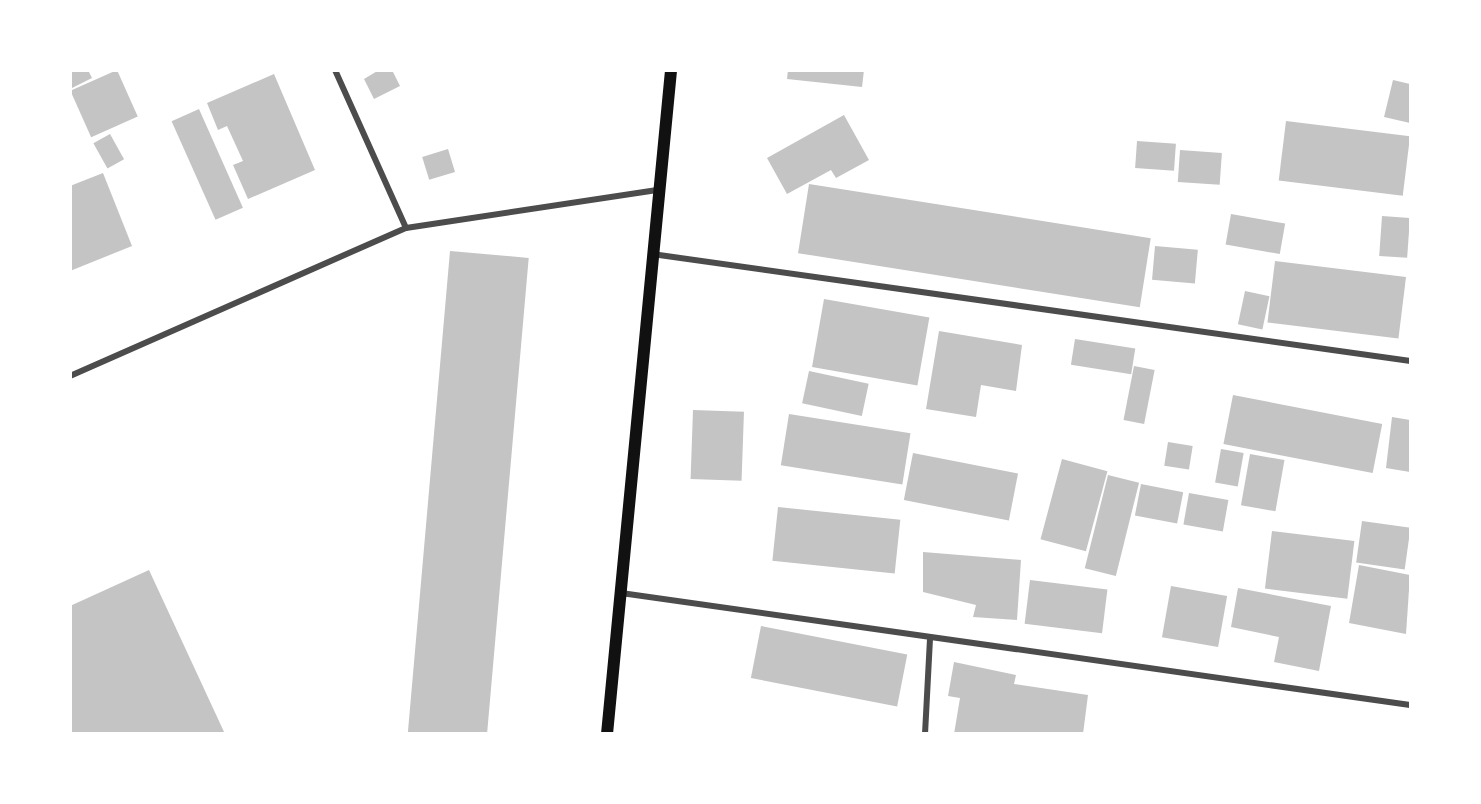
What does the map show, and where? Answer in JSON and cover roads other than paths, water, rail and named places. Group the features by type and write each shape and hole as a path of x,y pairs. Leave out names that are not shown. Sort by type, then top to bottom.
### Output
{"main road":[{"path":"607,734 657,190 671,70"}],"street":[{"path":"335,70 406,228"},
{"path":"70,376 406,228 657,190"},
{"path":"652,254 1410,361"},
{"path":"621,593 930,640 1410,705"},
{"path":"925,734 930,640"}]}
